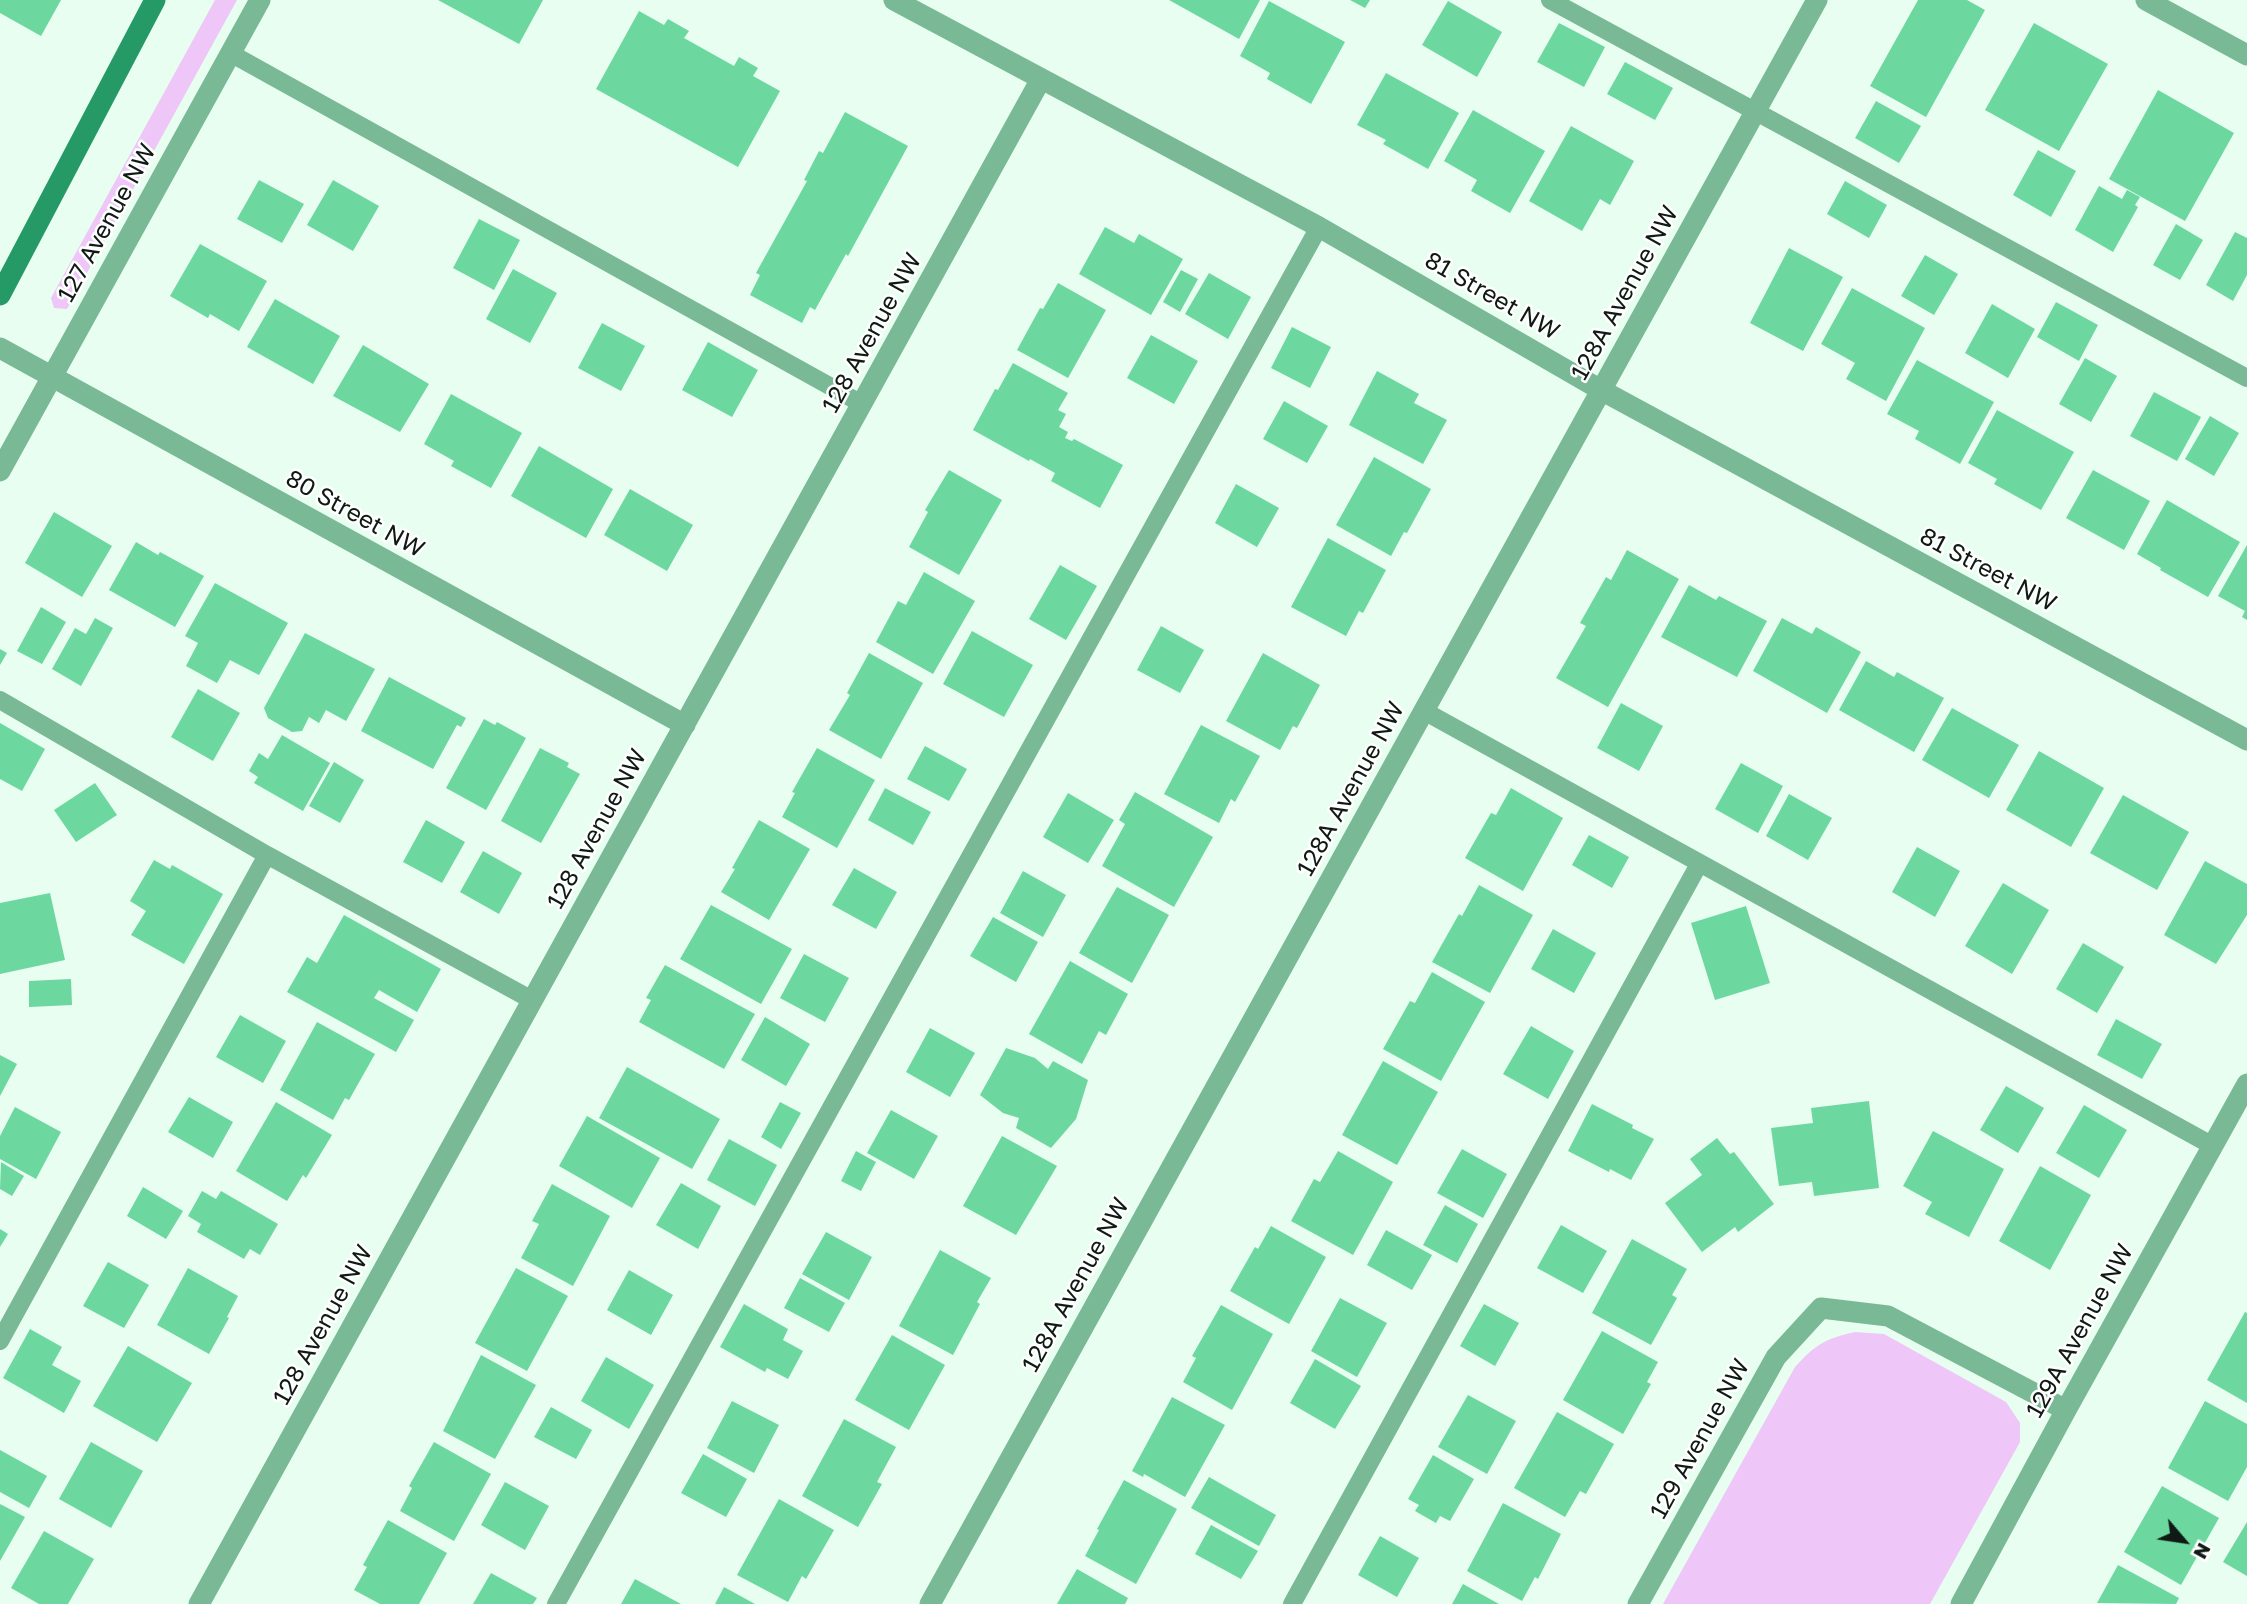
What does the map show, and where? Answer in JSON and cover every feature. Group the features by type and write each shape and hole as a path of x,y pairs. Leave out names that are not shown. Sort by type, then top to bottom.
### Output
{"street":[{"path":"0,295 155,0"},
{"name":"127 Avenue NW","path":"0,471 260,0"},
{"name":"81 Street NW","path":"894,0 1319,227 1601,390 2247,740"},
{"name":"128A Avenue NW","path":"930,1604 1818,0"},
{"path":"2146,0 2247,55"},
{"name":"128 Avenue NW","path":"199,1604 1041,79"},
{"name":"80 Street NW","path":"0,348 685,725"},
{"name":"129A Avenue NW","path":"1961,1604 2247,1084"},
{"name":"129 Avenue NW","path":"1638,1604 1776,1357 1821,1308 1888,1316 2066,1410"}],"lane":[{"path":"1550,0 2247,377"},
{"path":"230,53 862,404"},
{"path":"556,1604 1319,227"},
{"path":"0,700 267,855 532,1000"},
{"path":"1424,711 2213,1146"},
{"path":"0,1341 267,855"},
{"path":"1292,1604 1699,864"}],"shaded area":[{"path":"215,0 237,0 67,309 54,308 51,298"},
{"path":"1855,1332 1884,1334 2006,1402 2020,1423 2020,1442 1930,1604 1663,1604 1795,1367 1822,1344"}],"building":[{"path":"0,0 61,0 41,36 0,13"},
{"path":"438,0 543,0 519,44"},
{"path":"1169,0 1260,0 1239,39"},
{"path":"1350,0 1370,0 1365,8"},
{"path":"1918,0 1967,0 1985,10 1926,117 1870,86"},
{"path":"1269,1 1345,42 1311,104 1267,79 1270,73 1240,56"},
{"path":"1448,1 1502,32 1477,77 1422,45"},
{"path":"639,11 664,25 668,19 689,31 684,38 734,66 739,57 758,68 753,76 780,91 738,167 596,89"},
{"path":"1559,23 1605,47 1584,87 1537,62"},
{"path":"2034,23 2108,64 2059,151 1985,110"},
{"path":"1625,62 1673,88 1655,120 1607,94"},
{"path":"1386,73 1459,113 1428,169 1383,144 1386,140 1357,125"},
{"path":"2158,90 2234,133 2185,221 2109,179"},
{"path":"1876,101 1921,126 1899,163 1855,138"},
{"path":"1473,110 1545,151 1510,213 1471,191 1477,180 1444,161"},
{"path":"845,112 908,146 848,256 846,254 815,310 810,307 802,323 750,295 760,275 756,273 807,181 804,180 819,151 823,153"},
{"path":"1571,126 1634,161 1610,205 1600,199 1582,231 1529,201"},
{"path":"2038,150 2076,171 2051,217 2013,195"},
{"path":"259,180 304,204 282,243 237,219"},
{"path":"333,180 379,206 353,251 307,225"},
{"path":"1845,181 1887,205 1869,238 1827,214"},
{"path":"2099,186 2122,199 2127,190 2140,197 2135,205 2138,207 2113,252 2075,230"},
{"path":"479,219 520,240 494,290 453,268"},
{"path":"2176,224 2203,240 2180,280 2153,265"},
{"path":"1105,227 1134,243 1139,234 1183,259 1151,315 1079,274"},
{"path":"2235,232 2247,238 2247,275 2233,301 2206,285"},
{"path":"200,244 267,281 239,331 210,314 208,318 170,296"},
{"path":"1789,248 1843,277 1803,351 1750,323"},
{"path":"1925,255 1958,274 1934,315 1901,296"},
{"path":"513,269 557,293 530,343 486,319"},
{"path":"1181,270 1198,279 1180,312 1163,302"},
{"path":"1209,273 1251,297 1228,339 1185,314"},
{"path":"1058,283 1106,310 1068,378 1017,350 1040,308 1043,309"},
{"path":"1852,288 1925,328 1886,401 1846,379 1855,363 1821,344"},
{"path":"275,299 340,336 313,384 247,347"},
{"path":"2056,302 2098,325 2079,361 2037,337"},
{"path":"1992,304 2035,329 2008,378 1965,353"},
{"path":"602,323 645,346 621,391 578,368"},
{"path":"1292,327 1331,347 1310,388 1271,368"},
{"path":"1151,335 1198,361 1174,404 1127,378"},
{"path":"708,342 758,370 732,417 682,390"},
{"path":"363,345 429,384 400,432 333,396"},
{"path":"2085,358 2117,376 2091,422 2059,404"},
{"path":"1917,360 1994,402 1960,464 1915,439 1919,431 1887,414"},
{"path":"1013,363 1068,393 1058,410 1066,414 1059,427 1068,432 1065,438 1072,441 1074,439 1123,465 1100,508 1051,481 1055,473 973,430 995,389 998,390"},
{"path":"1377,371 1419,394 1414,403 1447,420 1423,464 1349,425"},
{"path":"2154,392 2201,417 2177,461 2130,436"},
{"path":"451,394 522,433 491,488 451,466 454,461 424,444"},
{"path":"1284,401 1328,426 1307,463 1263,439"},
{"path":"1997,410 2074,452 2041,510 1994,484 1997,479 1968,463"},
{"path":"2210,416 2239,433 2214,476 2185,459"},
{"path":"539,446 613,489 586,538 511,496"},
{"path":"1374,457 1431,489 1391,556 1336,525"},
{"path":"949,470 1002,500 959,575 909,547 928,512 925,510"},
{"path":"2093,470 2150,501 2124,550 2066,518"},
{"path":"1236,484 1279,508 1257,547 1215,523"},
{"path":"630,489 693,525 667,571 604,535"},
{"path":"2167,500 2240,542 2208,597 2137,554"},
{"path":"54,512 112,546 82,597 25,563"},
{"path":"1328,538 1386,570 1363,613 1359,611 1346,636 1291,607"},
{"path":"136,542 204,576 175,627 109,590"},
{"path":"2247,545 2247,620 2242,617 2245,611 2218,596"},
{"path":"1627,550 1679,579 1608,707 1556,678 1586,626 1580,623 1606,577 1611,580"},
{"path":"1060,565 1097,586 1066,640 1029,619"},
{"path":"924,572 975,601 933,674 876,642 898,601 906,605"},
{"path":"215,583 288,623 259,675 230,660 217,683 186,666 198,643 185,636"},
{"path":"1689,585 1716,600 1719,596 1767,621 1737,677 1661,637"},
{"path":"41,607 66,622 42,664 17,651"},
{"path":"95,618 113,628 81,686 52,669 75,628 86,634"},
{"path":"1782,618 1812,634 1816,627 1861,652 1827,713 1753,671"},
{"path":"1161,626 1204,650 1180,693 1137,670"},
{"path":"972,631 1033,665 1004,717 943,684"},
{"path":"305,633 375,669 346,721 326,710 319,723 309,717 302,731 292,732 268,718 264,708"},
{"path":"0,649 7,653 0,665"},
{"path":"869,653 923,683 881,759 829,730 850,695 847,693"},
{"path":"1263,653 1320,685 1297,728 1293,726 1280,750 1226,721"},
{"path":"1866,661 1894,677 1897,672 1944,698 1914,752 1839,710"},
{"path":"389,677 466,718 461,727 457,725 433,769 361,731"},
{"path":"198,689 240,713 213,761 171,737"},
{"path":"1621,703 1663,726 1639,771 1597,748"},
{"path":"1952,708 2019,745 1989,798 1922,760"},
{"path":"484,719 495,725 497,722 526,738 486,810 446,788"},
{"path":"0,723 45,749 22,791 0,779"},
{"path":"1201,725 1260,756 1235,802 1231,799 1219,823 1164,794"},
{"path":"282,735 330,763 303,811 254,783 258,777 249,771 259,753 268,759"},
{"path":"925,746 967,769 949,801 907,779"},
{"path":"540,748 569,763 567,767 580,774 541,843 501,821"},
{"path":"817,748 875,780 837,848 782,817 795,793 792,792"},
{"path":"2039,751 2104,788 2071,847 2006,810"},
{"path":"334,762 364,780 340,823 309,806"},
{"path":"1741,763 1783,786 1758,833 1715,809"},
{"path":"95,783 117,815 76,842 54,810"},
{"path":"885,788 931,812 913,845 868,820"},
{"path":"1511,788 1563,818 1523,891 1465,858 1491,813 1496,815"},
{"path":"1135,792 1213,837 1174,907 1102,866 1125,824 1119,820"},
{"path":"1068,793 1114,820 1088,863 1043,837"},
{"path":"1789,794 1832,818 1808,860 1766,836"},
{"path":"2123,795 2189,832 2157,890 2090,853"},
{"path":"426,820 465,842 442,883 403,862"},
{"path":"759,820 810,849 769,920 721,892"},
{"path":"1589,835 1629,857 1612,888 1572,865"},
{"path":"1917,847 1960,871 1935,917 1892,892"},
{"path":"483,851 522,873 499,914 460,892"},
{"path":"154,860 170,869 172,865 223,894 184,964 131,935 146,911 130,901"},
{"path":"2205,861 2247,884 2247,915 2216,964 2164,935"},
{"path":"854,868 897,892 876,929 832,905"},
{"path":"1023,871 1066,895 1043,937 1000,913"},
{"path":"2003,883 2049,910 2012,974 1965,946"},
{"path":"1479,885 1533,915 1490,993 1432,962"},
{"path":"1117,887 1169,915 1132,983 1079,953"},
{"path":"50,893 65,960 0,974 0,903"},
{"path":"711,905 792,949 761,1004 680,959"},
{"path":"1746,906 1770,983 1715,1000 1691,923"},
{"path":"344,915 441,969 417,1012 379,990 374,998 414,1020 396,1052 287,992 307,957 317,963"},
{"path":"993,917 1038,942 1016,982 970,956"},
{"path":"1553,929 1596,953 1574,993 1531,969"},
{"path":"2083,943 2124,967 2097,1013 2056,989"},
{"path":"804,954 849,978 825,1022 780,998"},
{"path":"1070,961 1128,994 1106,1035 1099,1031 1082,1064 1029,1034"},
{"path":"665,965 755,1014 724,1069 639,1022 651,1000 646,998"},
{"path":"1432,972 1485,1002 1441,1081 1383,1049 1410,1001 1415,1003"},
{"path":"71,979 72,1005 29,1007 29,981"},
{"path":"240,1015 286,1041 263,1083 216,1057"},
{"path":"765,1017 810,1044 786,1086 741,1060"},
{"path":"2116,1019 2162,1044 2142,1079 2097,1055"},
{"path":"317,1022 375,1054 349,1100 345,1098 333,1120 280,1090"},
{"path":"1531,1026 1574,1051 1548,1099 1503,1074"},
{"path":"930,1028 975,1053 950,1097 906,1072"},
{"path":"1006,1048 1035,1058 1048,1069 1053,1061 1088,1080 1076,1119 1051,1148 1016,1128 1019,1118 1003,1113 980,1095"},
{"path":"0,1055 17,1064 0,1096"},
{"path":"1383,1061 1438,1092 1397,1165 1342,1135"},
{"path":"627,1067 720,1119 692,1169 599,1118"},
{"path":"2006,1086 2044,1108 2018,1153 1980,1130"},
{"path":"189,1097 233,1122 213,1158 168,1132"},
{"path":"1869,1101 1879,1188 1814,1196 1812,1182 1779,1186 1771,1128 1813,1123 1811,1108"},
{"path":"276,1102 332,1135 306,1178 303,1175 287,1201 236,1171"},
{"path":"780,1102 801,1113 781,1149 761,1137"},
{"path":"1592,1104 1654,1139 1631,1180 1568,1151"},
{"path":"2084,1105 2127,1130 2099,1178 2056,1153"},
{"path":"15,1107 61,1132 36,1179 0,1159 0,1136"},
{"path":"891,1110 938,1136 914,1179 867,1153"},
{"path":"587,1116 660,1158 632,1208 559,1166"},
{"path":"1933,1131 2004,1169 1969,1237 1925,1214 1932,1202 1903,1186"},
{"path":"1002,1136 1057,1166 1016,1235 963,1206"},
{"path":"1717,1138 1730,1154 1734,1152 1774,1204 1738,1232 1735,1227 1702,1252 1665,1203 1702,1175 1690,1159"},
{"path":"729,1139 777,1165 755,1206 707,1180"},
{"path":"1462,1149 1507,1174 1483,1218 1437,1193"},
{"path":"856,1151 876,1162 861,1191 841,1181"},
{"path":"1338,1151 1393,1182 1353,1255 1291,1221 1314,1179 1320,1182"},
{"path":"1,1162 24,1176 12,1196 0,1189"},
{"path":"2040,1166 2091,1195 2050,1270 1999,1241"},
{"path":"681,1183 721,1206 698,1249 656,1225"},
{"path":"552,1184 610,1216 573,1286 521,1258 539,1224 532,1221"},
{"path":"143,1187 183,1211 166,1239 127,1216"},
{"path":"202,1191 216,1199 221,1191 278,1224 260,1255 250,1249 244,1259 197,1232 201,1224 188,1216"},
{"path":"1445,1205 1478,1224 1457,1263 1423,1245"},
{"path":"1561,1225 1607,1251 1583,1293 1537,1268"},
{"path":"1271,1226 1326,1257 1289,1324 1230,1291 1255,1247 1258,1249"},
{"path":"0,1229 8,1234 0,1247"},
{"path":"1386,1230 1432,1255 1412,1290 1367,1265"},
{"path":"826,1232 872,1257 849,1300 802,1274"},
{"path":"1632,1239 1687,1269 1672,1295 1677,1298 1651,1345 1592,1313"},
{"path":"940,1250 991,1278 953,1355 899,1326"},
{"path":"108,1262 149,1285 124,1328 83,1306"},
{"path":"188,1268 238,1296 209,1354 157,1325"},
{"path":"516,1268 568,1296 527,1371 475,1343"},
{"path":"629,1270 673,1295 651,1335 607,1310"},
{"path":"800,1278 845,1303 829,1332 784,1308"},
{"path":"1340,1298 1387,1323 1357,1377 1311,1351"},
{"path":"744,1304 788,1329 783,1340 803,1351 788,1379 767,1368 765,1372 720,1347"},
{"path":"1484,1304 1519,1323 1495,1366 1460,1346"},
{"path":"1221,1305 1273,1334 1232,1410 1183,1382 1196,1358 1192,1356"},
{"path":"2245,1312 2247,1313 2247,1403 2207,1380"},
{"path":"30,1329 62,1347 52,1365 81,1381 64,1413 3,1378"},
{"path":"1602,1331 1658,1362 1647,1382 1651,1384 1623,1434 1563,1400"},
{"path":"892,1335 945,1365 909,1430 855,1400"},
{"path":"128,1346 192,1383 157,1442 93,1406"},
{"path":"481,1355 536,1385 495,1459 443,1431"},
{"path":"606,1357 654,1385 629,1429 581,1401"},
{"path":"1315,1359 1361,1386 1335,1429 1290,1403"},
{"path":"1468,1395 1516,1421 1487,1474 1438,1447"},
{"path":"1172,1397 1225,1425 1185,1497 1144,1474 1143,1477 1132,1471"},
{"path":"732,1401 779,1425 754,1473 707,1448"},
{"path":"2205,1401 2247,1424 2247,1467 2228,1501 2168,1468"},
{"path":"551,1407 592,1430 576,1459 534,1437"},
{"path":"1557,1412 1614,1444 1586,1494 1580,1491 1565,1517 1514,1488"},
{"path":"844,1419 896,1447 877,1482 882,1484 858,1527 802,1496"},
{"path":"91,1442 143,1471 111,1528 59,1499"},
{"path":"434,1442 491,1474 454,1541 400,1511 412,1488 409,1486"},
{"path":"0,1450 47,1476 29,1508 0,1492"},
{"path":"703,1454 747,1479 726,1517 681,1493"},
{"path":"1433,1455 1474,1479 1450,1521 1440,1516 1436,1523 1415,1511 1419,1505 1408,1499"},
{"path":"1209,1477 1276,1515 1259,1546 1191,1508"},
{"path":"1124,1480 1177,1509 1136,1584 1085,1556"},
{"path":"505,1482 549,1506 525,1550 481,1525"},
{"path":"2162,1486 2219,1518 2181,1585 2124,1552"},
{"path":"779,1499 834,1530 806,1579 802,1576 788,1602 737,1575"},
{"path":"1503,1503 1561,1534 1538,1579 1535,1577 1522,1601 1467,1571"},
{"path":"0,1504 25,1517 0,1561"},
{"path":"388,1520 447,1553 419,1604 380,1604 354,1590 367,1567 363,1565"},
{"path":"2247,1522 2247,1576 2223,1562"},
{"path":"1211,1525 1258,1551 1241,1579 1195,1554"},
{"path":"44,1531 94,1559 68,1604 39,1604 11,1588"},
{"path":"1380,1536 1419,1558 1397,1597 1358,1575"},
{"path":"2118,1565 2179,1598 2176,1604 2097,1603"},
{"path":"1077,1569 1128,1598 1125,1604 1057,1604"},
{"path":"491,1573 537,1598 533,1604 473,1604"},
{"path":"635,1579 681,1604 621,1604"},
{"path":"1463,1584 1499,1604 1452,1604"},
{"path":"724,1587 755,1604 715,1604"}]}
